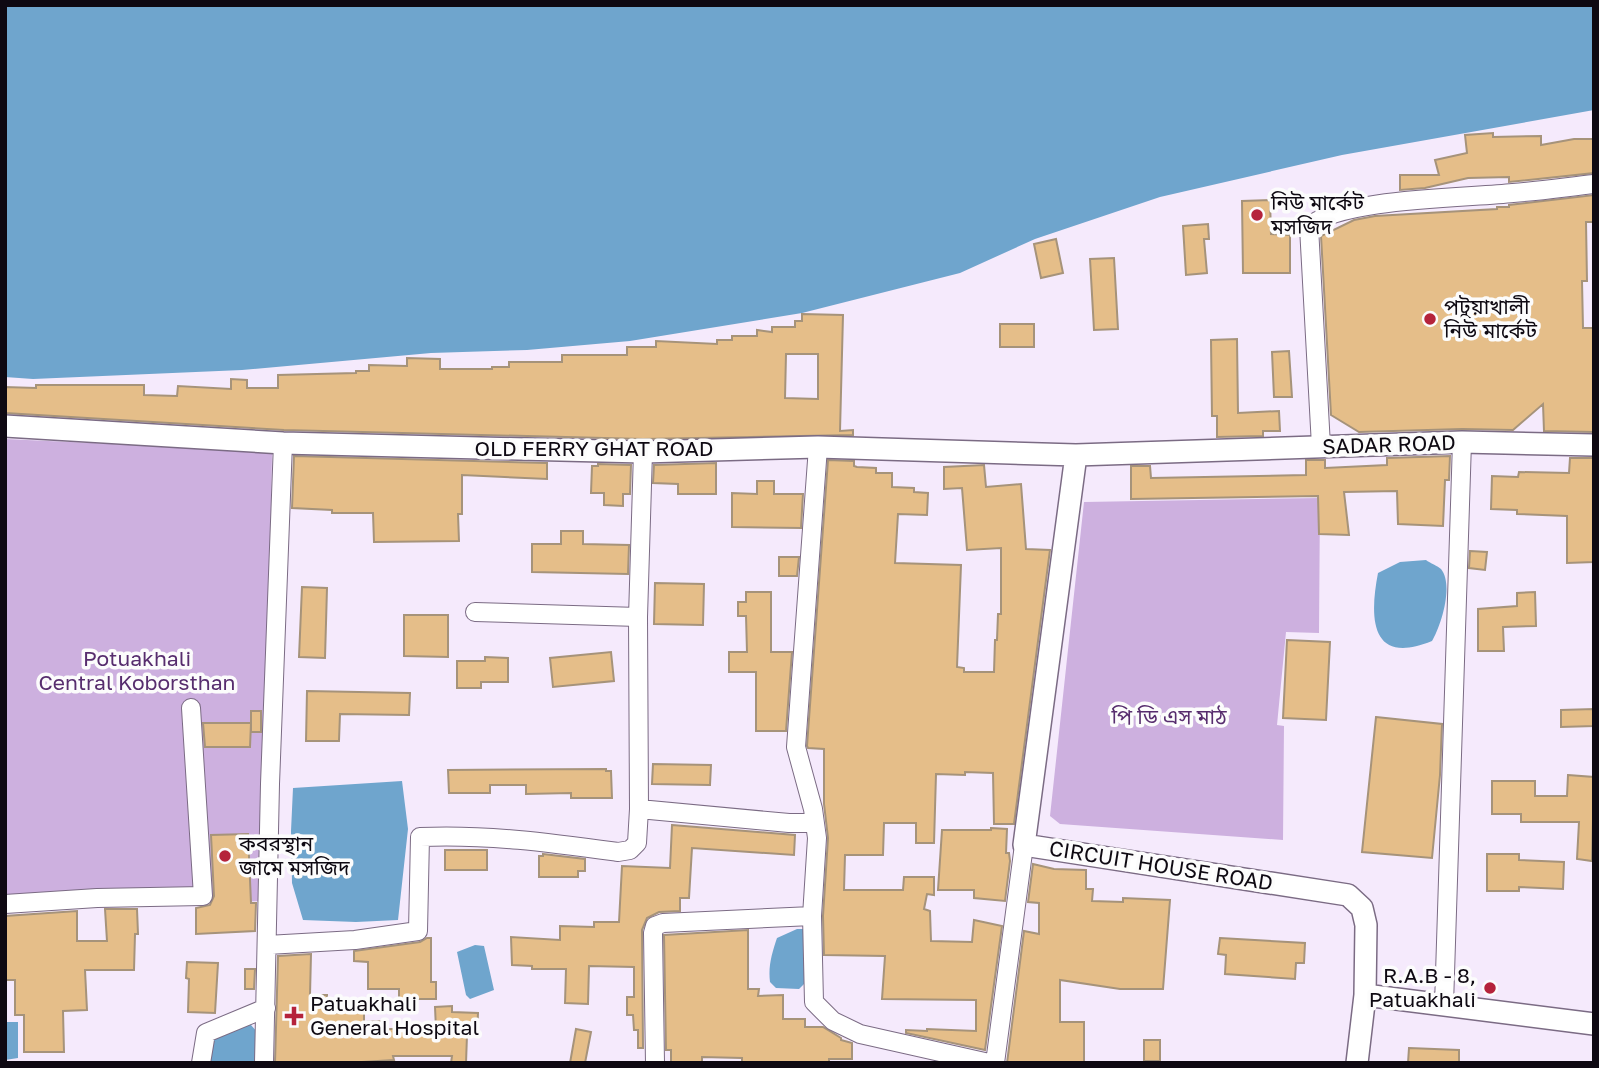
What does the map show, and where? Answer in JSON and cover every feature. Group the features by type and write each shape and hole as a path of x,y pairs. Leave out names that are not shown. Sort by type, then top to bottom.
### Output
{"street":[{"path":"1321,446 1309,227 1317,219 1364,205 1594,184"},
{"name":"OLD FERRY GHAT ROAD","path":"5,426 283,443 643,452 818,447 1076,455 1184,453"},
{"path":"1444,1005 1462,442"},
{"name":"SADAR ROAD","path":"1184,453 1462,442 1594,445"},
{"path":"264,1063 270,785 283,443"},
{"path":"818,447 796,747 813,809 817,838 812,916 814,1002 833,1021 860,1034 989,1063"},
{"path":"267,945 329,942 418,932 420,837 460,836 538,841 618,852 630,850 637,843 638,617 643,452"},
{"name":"CIRCUIT HOUSE ROAD","path":"1076,455 1024,845 1348,895 1362,908 1366,925 1365,995 1357,1063"},
{"path":"475,612 638,617"},
{"path":"5,904 97,898 203,896 191,708"},
{"path":"639,809 815,823"},
{"path":"995,1063 1024,845"},
{"path":"655,1063 655,926 663,923 812,916"},
{"path":"1365,995 1594,1024"},
{"path":"201,1063 206,1033 266,1008"}],"green space":[{"name":"Potuakhali Central Koborsthan","path":"5,439 243,450 272,454 264,901 5,907"},
{"name":"পি ডি এস মাঠ","path":"1320,498 1319,633 1286,632 1277,725 1284,726 1283,840 1060,824 1050,816 1084,502"}],"water":[{"path":"5,5 1594,5 1594,110 1342,155 1160,197 1035,239 960,273 802,313 630,341 527,350 431,353 242,370 33,379 5,377"},
{"path":"1426,560 1441,569 1446,585 1445,605 1432,641 1412,647 1397,647 1386,643 1379,634 1375,621 1378,573 1400,562"},
{"path":"402,781 408,829 398,920 303,920 292,883 293,788"},
{"path":"803,929 807,933 804,984 799,989 776,988 770,982 770,970 777,938"},
{"path":"475,945 484,946 494,990 470,999 466,995 457,952"},
{"path":"5,1022 18,1022 18,1058 5,1060"},
{"path":"251,1025 258,1033 257,1063 206,1063 213,1034 236,1026"}],"building":[{"path":"1493,133 1493,137 1541,136 1541,145 1574,139 1594,139 1594,173 1509,182 1509,177 1468,178 1425,188 1400,190 1400,175 1439,175 1435,160 1467,153 1465,135"},
{"name":"পটুয়াখালী নিউ মার্কেট","path":"1594,195 1594,222 1586,222 1587,281 1582,281 1583,328 1594,328 1594,432 1544,431 1543,404 1513,430 1359,432 1331,415 1321,236 1354,220 1375,216 1497,209 1509,205"},
{"path":"1270,200 1271,234 1290,235 1290,273 1243,273 1242,201"},
{"path":"1208,224 1209,239 1204,239 1207,273 1186,275 1183,226"},
{"path":"1056,239 1063,273 1041,278 1034,244"},
{"path":"1114,258 1118,329 1094,330 1090,259"},
{"path":"802,314 843,315 840,431 853,430 853,435 643,439 284,430 5,413 5,387 144,385 144,395 177,396 178,386 231,389 231,379 247,380 247,388 278,388 278,375 356,373 369,371 369,365 407,366 407,358 440,359 440,369 492,369 509,367 509,362 562,362 562,355 627,355 627,347 656,347 656,341 717,344 717,340 732,340 732,336 757,336 757,330 772,332 772,327 795,327 795,321 802,321","holes":["786,354 818,354 818,399 785,398"]},
{"path":"1000,324 1034,324 1034,347 1000,347"},
{"path":"1237,339 1238,413 1279,411 1280,431 1263,431 1263,436 1217,437 1217,416 1212,416 1211,340"},
{"path":"1289,351 1292,397 1274,397 1272,352"},
{"path":"294,456 547,463 547,479 462,475 462,514 458,514 459,541 374,542 373,513 332,513 332,510 292,508"},
{"path":"1450,456 1449,480 1445,480 1443,526 1398,524 1397,491 1344,492 1349,535 1319,534 1318,496 1131,499 1131,466 1150,466 1151,478 1306,475 1306,460 1325,460 1325,468 1387,465 1387,458"},
{"path":"1570,458 1594,458 1594,562 1567,563 1567,516 1517,514 1517,510 1491,509 1492,476 1518,477 1519,472 1569,473"},
{"path":"828,460 854,461 854,466 857,467 876,468 876,473 892,473 892,487 914,488 914,492 928,493 927,515 898,514 895,563 961,565 957,667 964,668 964,672 994,672 998,614 1001,614 1001,548 967,550 962,488 944,489 944,467 984,465 986,487 1021,484 1026,549 1050,550 1014,824 994,824 993,773 936,774 934,843 916,843 916,823 884,823 883,855 845,855 844,890 903,890 904,877 934,877 934,895 927,894 924,909 930,911 931,941 972,942 974,920 1002,926 985,1050 906,1033 906,1030 927,1029 976,1031 976,1000 882,999 885,956 824,955 823,916 828,838 824,804 824,749 807,746"},
{"path":"716,463 716,494 678,494 678,484 653,483 654,465"},
{"path":"631,465 630,494 623,494 623,506 604,505 604,493 591,493 592,466"},
{"path":"757,481 774,481 774,494 803,494 801,528 732,527 732,493 757,494"},
{"path":"561,531 583,531 583,544 629,545 628,574 532,572 532,544 561,544"},
{"path":"1470,551 1487,552 1485,570 1469,568"},
{"path":"779,557 799,557 797,576 779,576"},
{"path":"655,583 704,584 703,625 654,624"},
{"path":"302,587 327,588 325,658 299,657"},
{"path":"746,592 771,592 771,652 792,652 786,731 756,731 756,672 729,672 729,652 747,652 746,616 738,616 738,602 746,602"},
{"path":"1535,592 1536,626 1503,627 1504,651 1478,651 1478,609 1517,606 1517,593"},
{"path":"404,615 448,615 448,657 404,656"},
{"path":"1287,640 1330,642 1326,720 1283,718"},
{"path":"611,652 614,681 553,687 550,658"},
{"path":"485,657 508,658 508,682 481,682 481,688 457,688 457,661 485,661"},
{"path":"307,691 410,693 409,715 340,714 339,741 306,741"},
{"path":"1594,709 1594,726 1561,727 1561,710"},
{"path":"251,711 261,711 261,732 251,732"},
{"path":"1376,717 1442,724 1432,858 1362,852"},
{"path":"203,723 251,723 250,747 205,747"},
{"path":"653,764 711,765 710,785 652,784"},
{"path":"448,770 611,771 612,798 571,798 571,793 526,794 526,785 490,785 490,793 449,793"},
{"path":"1568,775 1594,777 1592,861 1577,859 1579,822 1521,822 1521,814 1492,814 1492,781 1535,781 1535,796 1567,796"},
{"path":"672,825 795,835 794,855 692,848 689,898 680,898 680,911 659,912 647,918 642,930 643,1048 638,1048 638,1030 634,1030 633,1015 627,1015 627,997 634,997 634,967 589,966 588,1004 565,1003 566,969 532,969 532,966 512,965 511,937 560,940 560,926 594,927 594,922 619,922 622,866 670,868"},
{"path":"1007,829 1006,853 1009,853 1010,861 1005,901 974,898 974,890 938,890 942,830"},
{"path":"248,834 251,903 256,903 255,931 196,934 196,908 210,905 214,896 211,835"},
{"path":"445,850 487,850 487,870 445,870"},
{"path":"543,854 585,859 585,871 578,871 578,877 539,877 539,856"},
{"path":"1487,854 1519,854 1519,860 1564,862 1563,889 1519,887 1519,891 1487,891"},
{"path":"1033,864 1054,869 1086,870 1086,889 1093,889 1092,901 1123,902 1123,898 1170,900 1163,989 1120,989 1060,980 1060,1022 1084,1022 1084,1062 1007,1063 1024,931 1039,934 1039,903 1028,902"},
{"path":"105,909 137,909 138,934 135,934 134,970 85,970 87,1010 63,1011 64,1052 24,1052 24,1015 15,1015 15,980 5,980 5,916 77,911 77,941 107,941"},
{"path":"748,930 748,989 759,989 758,996 783,995 783,1019 805,1019 805,1027 823,1027 841,1040 852,1043 852,1059 829,1059 829,1063 742,1063 742,1058 702,1057 702,1063 671,1063 671,1050 666,1050 664,935"},
{"path":"431,938 431,982 436,982 436,999 399,999 399,989 368,989 368,962 354,961 354,951 420,942"},
{"path":"1220,938 1305,943 1304,963 1296,963 1295,979 1225,974 1226,955 1218,954"},
{"path":"311,954 310,995 327,995 327,1013 364,1013 364,1022 388,1021 388,1029 436,1029 435,1007 452,1006 452,1012 478,1013 477,1035 467,1035 466,1063 451,1063 452,1056 393,1056 394,1060 346,1063 275,1063 278,956"},
{"path":"187,962 218,963 215,1013 188,1012"},
{"path":"245,969 255,969 254,989 245,989"},
{"path":"576,1029 591,1032 585,1063 570,1063"},
{"path":"1144,1040 1160,1040 1160,1061 1144,1061"},
{"path":"1409,1048 1459,1050 1459,1063 1408,1063"}],"place":[{"name":"নিউ মার্কেট মসজিদ","path":"1257,215"},
{"name":"পটুয়াখালী নিউ মার্কেট","path":"1430,319"},
{"name":"কবরস্থান জামে মসজিদ","path":"225,856"},
{"name":"R.A.B - 8, Patuakhali","path":"1490,988"},
{"name":"Patuakhali General Hospital","path":"294,1016"}]}
